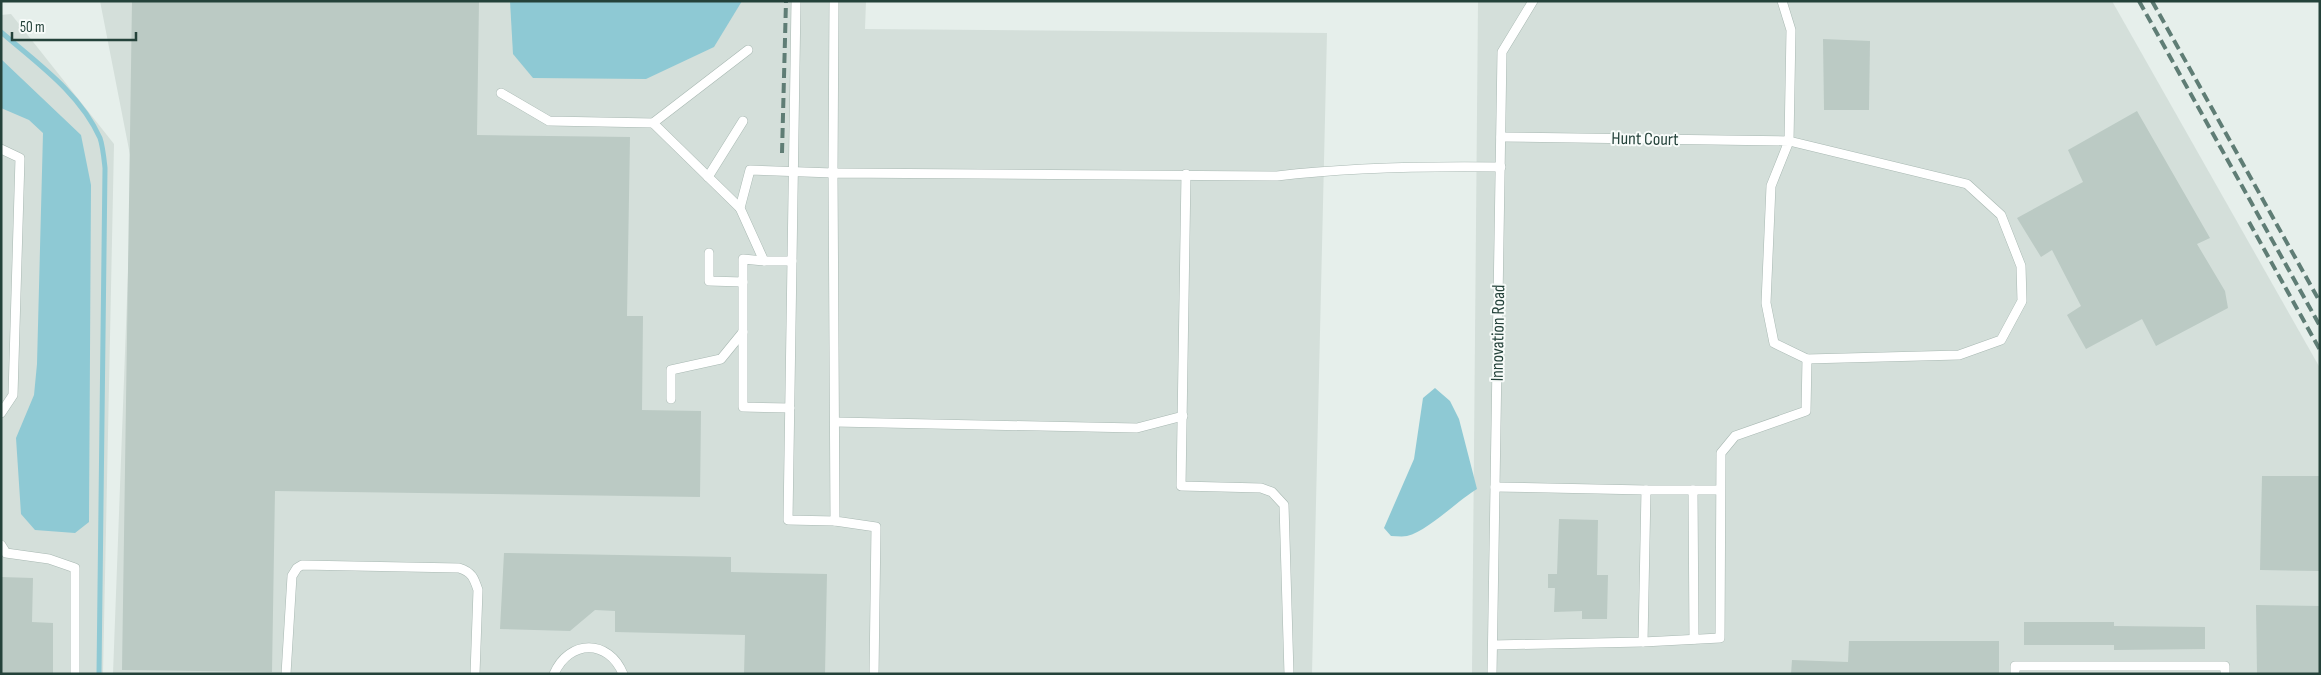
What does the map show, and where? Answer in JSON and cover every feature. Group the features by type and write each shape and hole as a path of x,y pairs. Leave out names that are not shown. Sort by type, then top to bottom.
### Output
{"lane":[{"path":"796,1 788,520 835,521 876,526 874,674"},
{"path":"834,1 835,521"},
{"name":"Innovation Road","path":"1492,674 1502,52 1533,1"},
{"path":"1493,645 1643,642 1720,638 1721,453 1735,436 1806,411 1807,359 1774,343 1766,303 1771,186 1789,140 1791,30 1782,1"},
{"path":"501,93 549,121 653,123 748,50"},
{"path":"708,177 743,120"},
{"path":"653,123 740,208 764,260"},
{"name":"Hunt Court","path":"1501,137 1789,140 1968,184 2001,215 2021,266 2022,301 2001,340 1959,355 1807,359"},
{"path":"1,149 20,158 13,395 1,413"},
{"path":"740,208 750,170 833,173 1277,176 1333,169 1400,166 1501,167"},
{"path":"1186,174 1182,486 1261,488 1272,492 1284,505 1289,674"},
{"path":"709,253 709,281 743,282"},
{"path":"790,408 743,407 743,259 792,261"},
{"path":"671,399 671,370 721,359 743,332"},
{"path":"835,422 1137,428 1183,416"},
{"path":"1495,487 1720,490"},
{"path":"1643,642 1646,490"},
{"path":"1693,490 1694,639"},
{"path":"1,545 6,553 49,559 76,568 75,674"},
{"path":"286,674 292,576 297,568 302,565 459,568 468,571 474,577 478,590 475,674"},
{"path":"554,674 559,663 567,655 578,649 589,647 601,649 611,655 619,663 623,674"},
{"path":"2015,674 2015,666 2225,666 2225,674"}],"shaded area":[{"path":"100,1 866,1 865,29 1327,33 1312,674 113,674 132,165"},
{"path":"1478,1 2112,1 2320,368 2320,674 1472,674"},
{"path":"11,14 114,144 103,674 1,674 1,15"}],"water":[{"path":"510,1 742,1 714,47 646,79 533,78 513,54"},
{"path":"1,59 81,135 91,185 89,522 75,533 35,530 21,514 16,438 34,395 37,364 43,133 29,120 1,108"},
{"path":"1435,388 1450,401 1459,419 1477,489 1415,533 1405,536 1391,536 1384,528 1414,459 1423,398"}],"building":[{"path":"132,1 479,1 477,135 630,137 627,316 643,316 642,410 701,411 700,497 275,491 272,672 122,670"},
{"path":"1823,39 1870,41 1869,110 1824,110"},
{"path":"2137,111 2210,238 2197,244 2225,291 2228,308 2156,346 2142,319 2086,349 2067,315 2081,306 2052,250 2041,257 2017,218 2083,182 2068,150"},
{"path":"2262,476 2320,476 2320,571 2260,570"},
{"path":"1559,519 1598,520 1597,575 1608,575 1607,619 1582,619 1582,611 1554,612 1555,588 1548,588 1548,574 1557,574"},
{"path":"504,553 731,557 731,572 827,574 825,674 744,674 745,635 615,632 615,611 595,610 570,631 500,629"},
{"path":"1,577 33,578 32,622 53,623 53,674 1,674"},
{"path":"2256,605 2320,606 2320,674 2257,674"},
{"path":"2024,622 2114,622 2114,626 2205,627 2205,649 2114,650 2114,645 2024,645"},
{"path":"1849,641 1999,641 1999,674 1791,674 1792,660 1848,662"}],"waterway":[{"path":"1,32 43,67 81,107 100,138 103,153 105,168 99,674"}],"railway":[{"path":"782,153 786,1"},
{"path":"2139,1 2320,326"},
{"path":"2152,1 2320,302"},
{"path":"2249,222 2320,350"}]}
